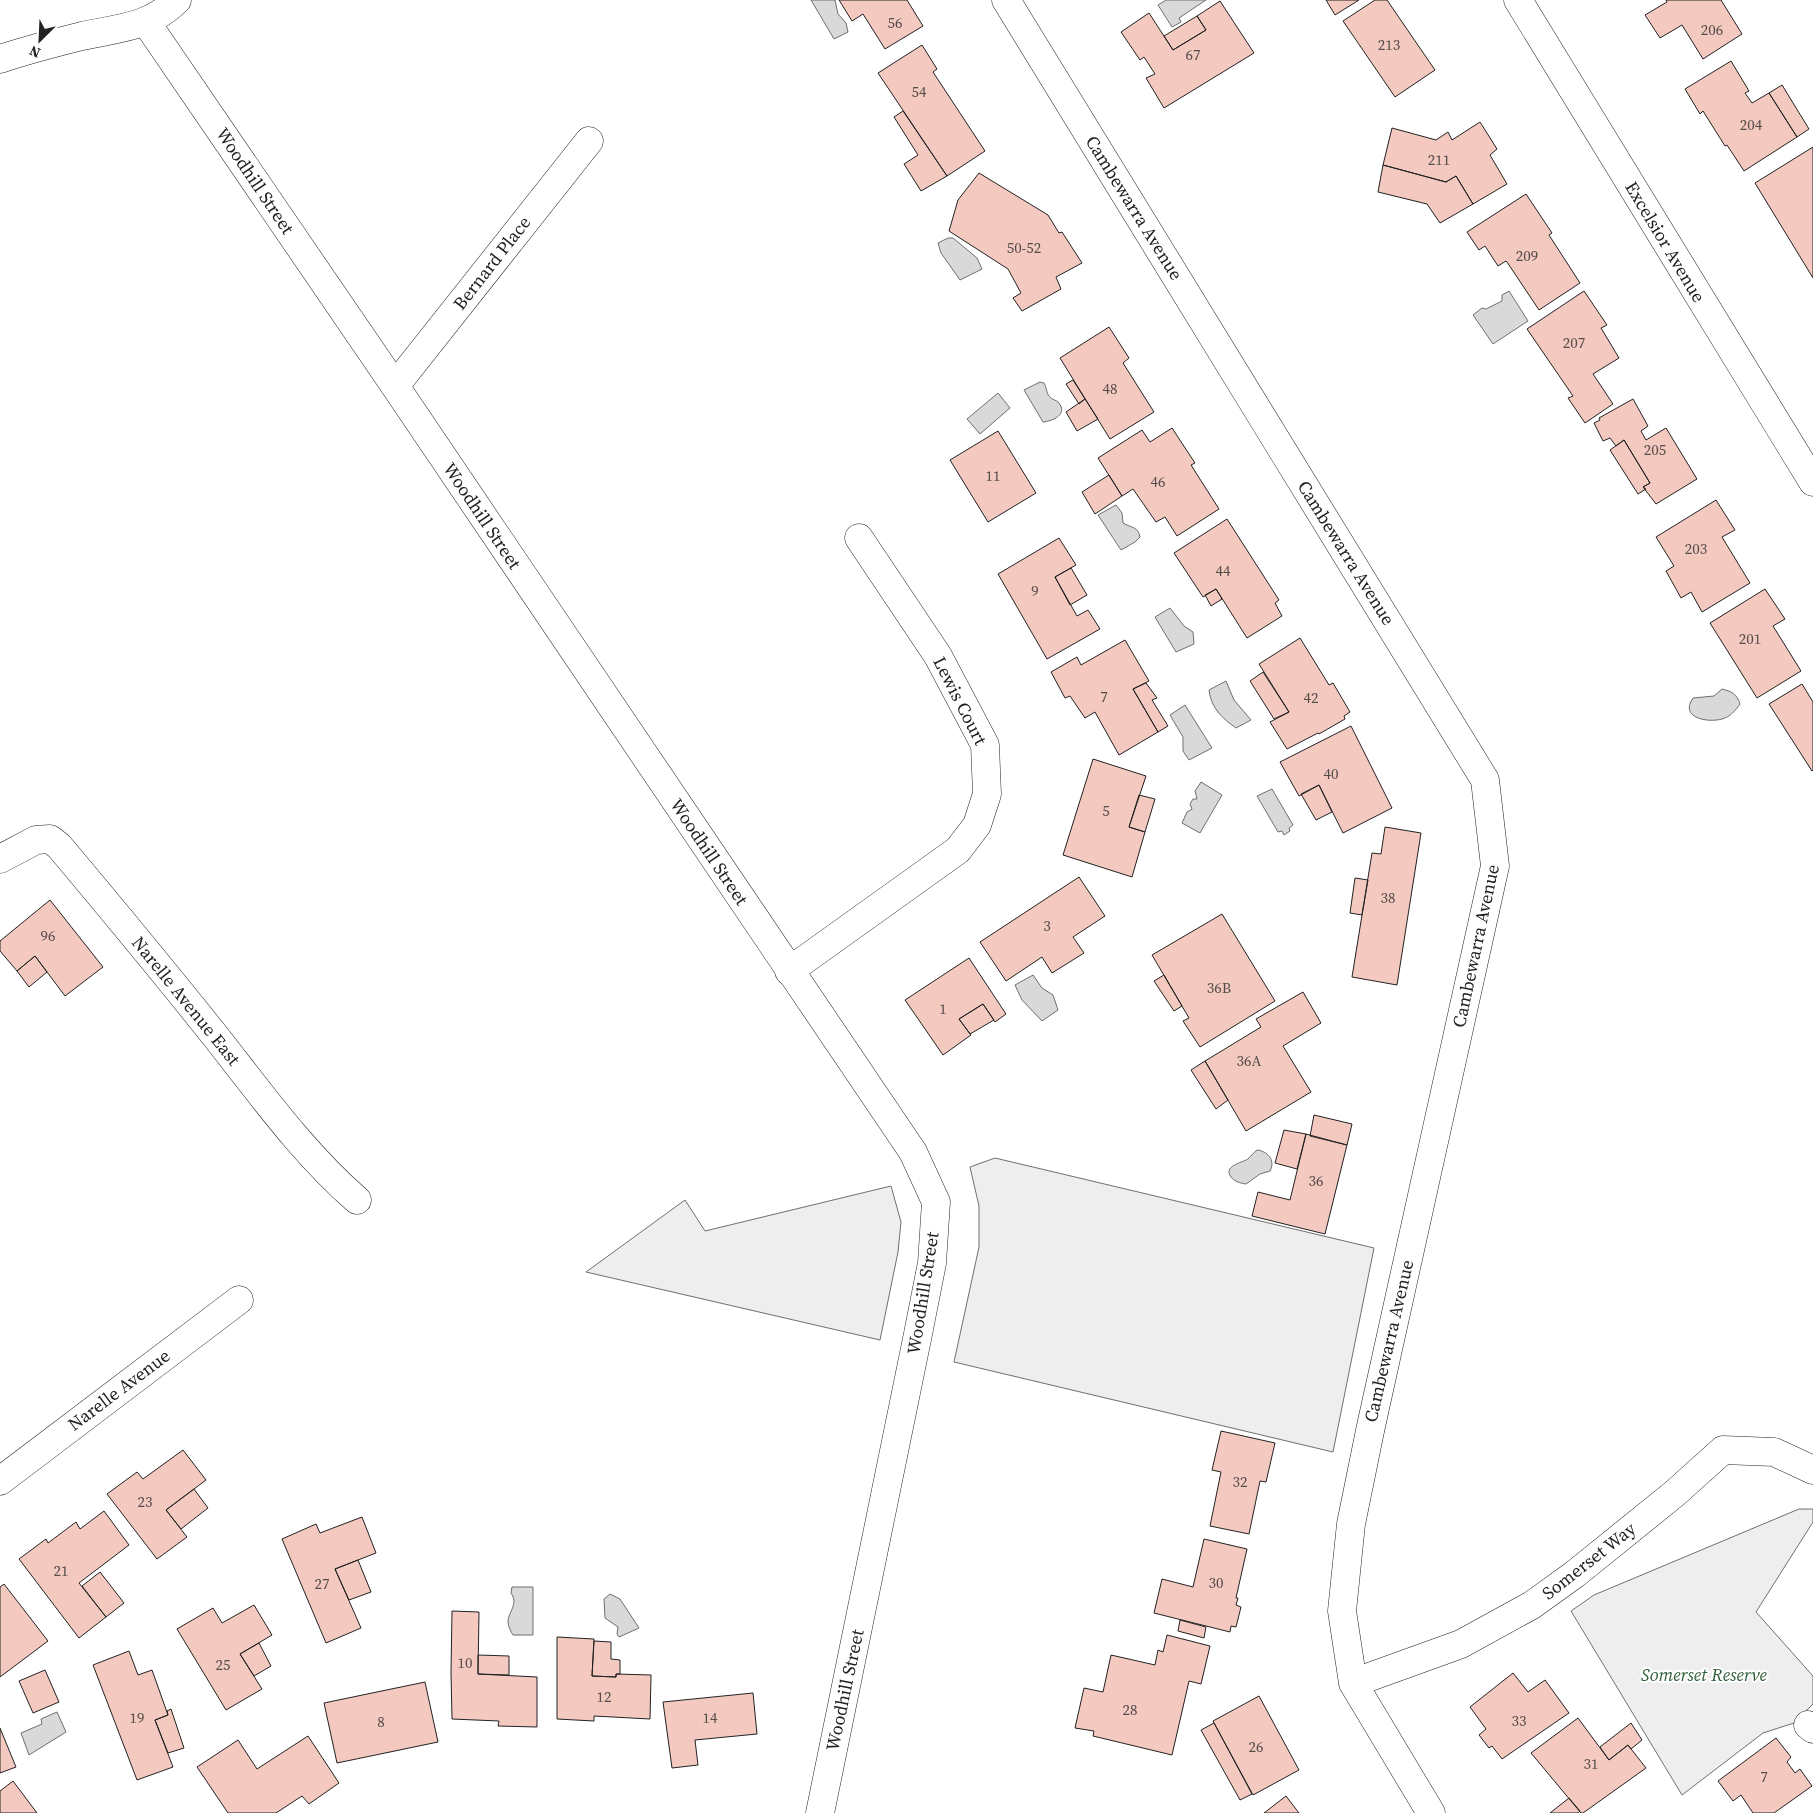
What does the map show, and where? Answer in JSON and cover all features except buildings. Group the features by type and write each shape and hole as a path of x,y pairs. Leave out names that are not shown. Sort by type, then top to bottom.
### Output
{"street":[{"path":"0,59 38,46 146,22 177,0"},
{"name":"Cambewarra Avenue","path":"1006,0 1485,780 1495,866 1370,1426 1351,1524 1342,1611 1354,1684 1431,1813"},
{"name":"Excelsior Avenue","path":"1518,0 1813,482"},
{"name":"Woodhill Street","path":"146,22 395,386 913,1152 936,1202 932,1263 820,1813"},
{"name":"Bernard Place","path":"395,386 589,141"},
{"name":"Lewis Court","path":"789,971 958,850 978,825 987,794 985,744 938,656 859,538"},
{"name":"Narelle Avenue East","path":"1,856 36,840 50,839 59,846 191,1006 301,1144 335,1181 358,1200"},
{"name":"Narelle Avenue","path":"0,1481 239,1300"},
{"name":"Somerset Way","path":"1354,1684 1461,1644 1532,1605 1576,1574 1674,1494 1724,1450 1774,1452 1813,1470"}],"green space":[{"path":"995,1158 1374,1248 1333,1452 954,1362 979,1247 979,1206 970,1167"},
{"path":"891,1186 901,1222 898,1252 880,1340 586,1272 685,1200 705,1231"},
{"name":"Somerset Reserve","path":"1799,1509 1813,1509 1813,1522 1756,1612 1813,1676 1813,1704 1794,1723 1763,1733 1682,1795 1571,1611 1594,1595"}],"shaded area":[{"path":"811,0 835,0 838,14 846,23 848,32 834,39"},
{"path":"1166,0 1206,0 1179,18 1181,22 1172,27 1158,5"},
{"path":"948,238 953,238 977,258 982,269 960,280 941,253 938,243"},
{"path":"1509,291 1528,321 1493,344 1473,315 1482,308 1486,309 1502,301 1502,295"},
{"path":"1040,382 1044,383 1048,395 1058,402 1062,410 1055,418 1043,422 1024,390"},
{"path":"998,393 1010,408 980,434 967,419"},
{"path":"1116,505 1122,513 1123,523 1136,529 1140,537 1121,550 1098,515"},
{"path":"1170,608 1184,626 1193,632 1194,644 1176,652 1155,617"},
{"path":"1226,681 1234,700 1251,720 1236,728 1218,712 1210,696 1209,690"},
{"path":"1722,689 1733,694 1739,701 1740,704 1732,713 1725,718 1716,720 1703,719 1692,714 1690,705 1693,698 1714,696"},
{"path":"1185,705 1212,748 1189,760 1183,751 1183,737 1170,715"},
{"path":"1201,782 1222,795 1200,833 1182,823 1187,812 1192,809 1190,804 1193,799 1197,799 1195,791"},
{"path":"1272,789 1293,825 1289,828 1290,831 1284,835 1282,831 1278,832 1257,796"},
{"path":"1033,975 1042,988 1053,995 1058,1010 1042,1021 1022,1000 1015,985"},
{"path":"1257,1150 1264,1152 1270,1157 1272,1167 1270,1171 1260,1174 1246,1184 1234,1180 1229,1170 1248,1159"},
{"path":"512,1587 533,1587 533,1635 513,1635 510,1629 508,1618 514,1601 511,1593"},
{"path":"610,1594 620,1599 639,1628 619,1637 617,1634 618,1627 605,1618 604,1599"},
{"path":"57,1712 66,1732 29,1755 21,1733 42,1724 41,1719"}]}
